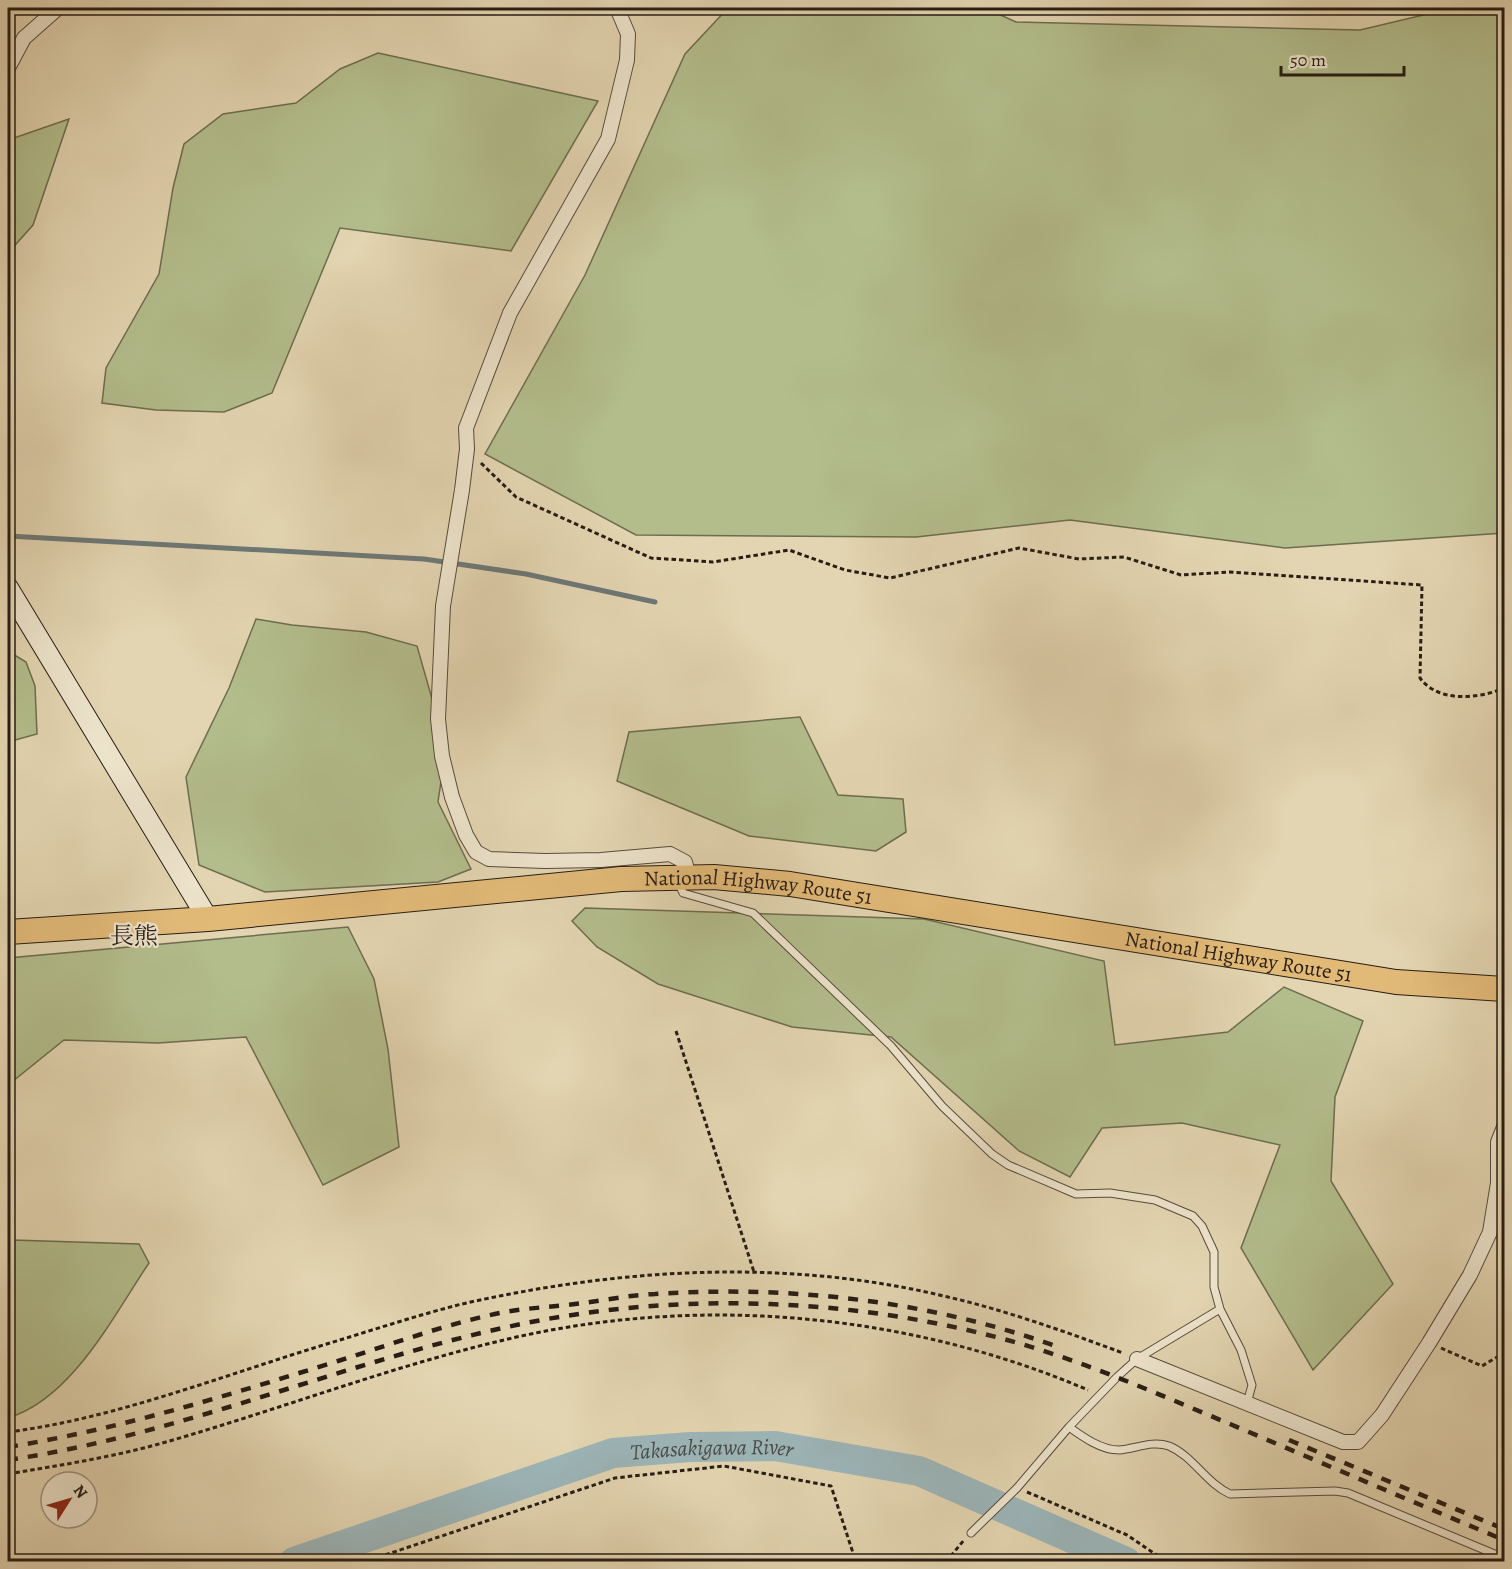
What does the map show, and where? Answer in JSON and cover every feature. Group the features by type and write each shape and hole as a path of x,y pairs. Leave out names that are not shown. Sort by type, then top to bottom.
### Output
{"highway":[{"name":"National Highway Route 51","path":"8,932 208,919 621,879 714,877 790,884 1396,982 1504,989"}],"street":[{"path":"8,68 24,38 58,8"},
{"path":"617,8 628,34 627,60 608,139 510,313 466,428 466,449 443,606 438,719 442,756 466,835 476,852 489,859 601,860 670,854 685,862 683,878"},
{"path":"8,588 208,919"},
{"path":"1137,1359 1343,1442 1358,1442 1382,1415 1430,1343 1470,1275 1490,1232 1498,1183 1498,1142 1504,1127"}],"lane":[{"path":"683,878 680,890 683,893 753,913 891,1046 942,1106 992,1154 1008,1165 1076,1194 1110,1193 1155,1200 1193,1216 1202,1226 1214,1252 1214,1287 1220,1309 1241,1350 1252,1385 1246,1403"},
{"path":"971,1533 1017,1488 1098,1395 1137,1359 1220,1309"},
{"path":"1069,1427 1082,1437 1108,1449 1119,1450 1155,1443 1168,1446 1180,1452 1218,1488 1230,1494 1335,1491 1348,1493 1504,1558"}],"path":[{"path":"466,449 516,497 651,558 713,562 789,550 845,570 890,578 1019,548 1079,559 1124,557 1181,575 1229,572 1422,585 1420,678 1426,686 1442,694 1485,696 1504,688"},
{"path":"676,1031 754,1272"},
{"path":"8,1432 129,1405 462,1305 587,1281 650,1274 754,1272 825,1276 945,1296 1071,1333 1137,1359"},
{"path":"8,1474 92,1460 165,1442 352,1382 510,1338 652,1318 752,1316 862,1326 993,1354 1049,1373 1098,1395"},
{"path":"1430,1343 1482,1366 1504,1353"},
{"path":"364,1562 615,1478 724,1466 831,1486 856,1562"},
{"path":"1017,1488 1127,1534 1167,1562"},
{"path":"946,1562 971,1533"}],"green space":[{"path":"728,8 985,8 1016,22 1360,30 1453,8 1504,8 1504,533 1285,548 1070,520 916,537 636,535 485,454 585,275 685,54"},
{"path":"378,53 598,101 511,251 340,228 272,393 224,412 156,410 102,403 106,368 159,274 173,188 184,144 223,114 296,103 340,69"},
{"path":"69,119 33,225 8,253 8,140"},
{"path":"256,619 366,632 417,646 446,748 438,802 471,869 438,882 265,892 199,865 186,777 229,688"},
{"path":"8,651 26,662 35,686 37,734 8,742"},
{"path":"800,717 838,795 903,799 906,832 876,851 749,836 617,781 629,732"},
{"path":"585,908 924,919 1104,961 1115,1045 1228,1032 1284,987 1363,1021 1335,1097 1331,1181 1393,1284 1313,1370 1241,1248 1280,1145 1182,1123 1102,1128 1070,1177 1019,1151 891,1037 792,1027 658,984 597,947 572,921"},
{"path":"348,927 374,979 388,1049 399,1147 323,1185 246,1037 158,1043 64,1040 13,1081 8,1081 8,958"},
{"path":"12,1240 139,1244 149,1263 89,1353 71,1375 31,1408 8,1418 8,1245"}],"waterway":[{"path":"8,536 424,559 526,574 655,602"},
{"name":"Takasakigawa River","path":"294,1562 613,1453 690,1447 775,1446 919,1471 1126,1562"}],"railway":[{"path":"8,1447 92,1431 174,1410 484,1317 513,1311 645,1295 758,1292 861,1300 962,1318 1061,1348"},
{"path":"8,1460 72,1449 134,1434 444,1342 507,1327 628,1308 752,1303 875,1313 936,1323 1026,1345 1114,1376 1504,1540"},
{"path":"1289,1440 1504,1529"}],"district":[{"name":"長熊","path":"134,936"}]}
